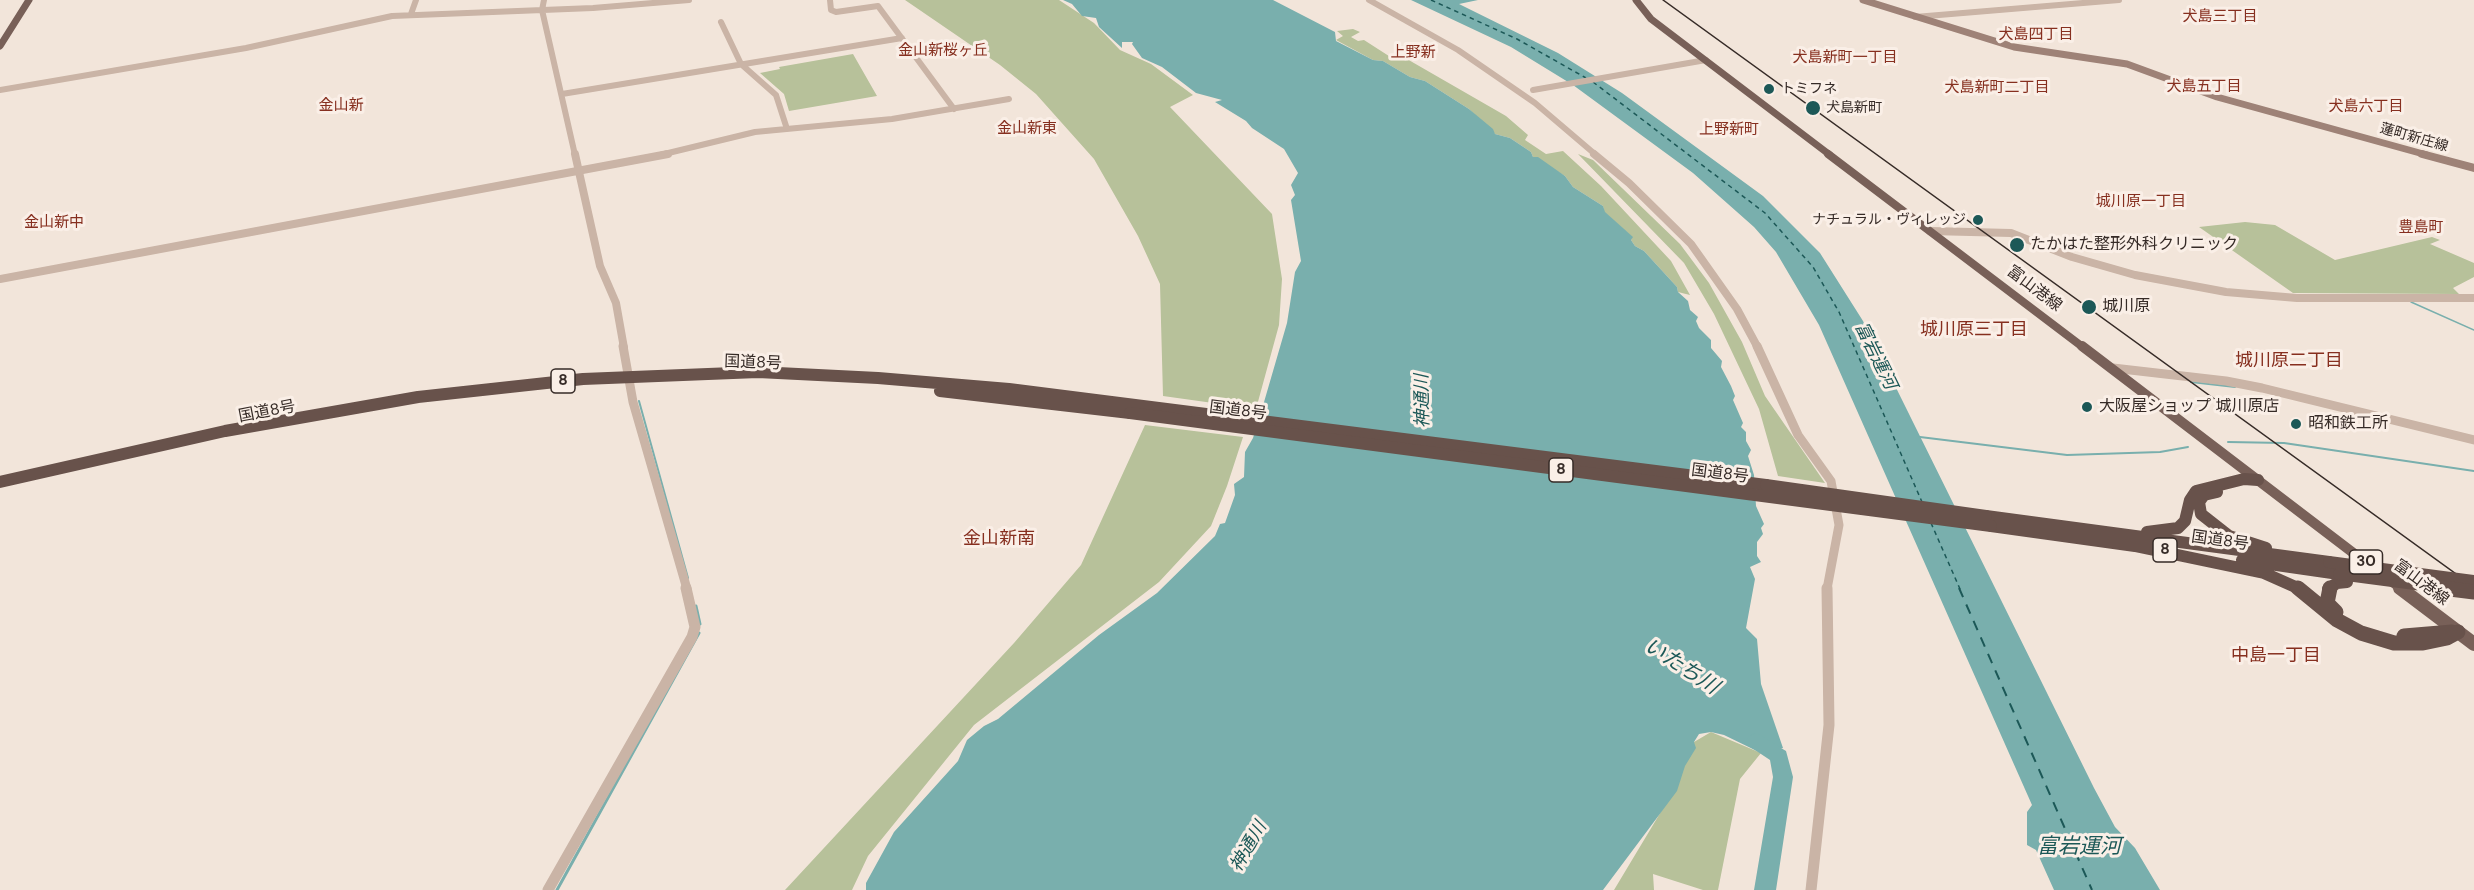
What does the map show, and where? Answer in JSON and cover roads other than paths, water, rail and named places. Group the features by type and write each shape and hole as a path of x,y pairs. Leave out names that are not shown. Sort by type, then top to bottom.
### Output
{"highway":[{"name":"国道8号","path":"0,490 138,456 305,422 495,393 629,379"},
{"name":"国道8号","path":"0,482 304,415 497,386 629,379 876,384 1132,408 2474,581"},
{"path":"1993,520 2158,532 2178,528 2185,521 2190,500 2196,490 2244,479 2258,480"},
{"path":"2258,480 2250,485 2204,495 2199,502 2201,514 2229,536 2253,544 2328,561"},
{"name":"国道8号","path":"1993,520 2130,545 2343,578 2474,592"},
{"path":"2130,545 2264,573 2297,587 2337,620 2361,633 2394,643 2423,643 2447,638 2458,632"},
{"path":"2343,578 2328,589 2327,603 2340,616 2364,630 2388,636 2458,632"}],"main road":[{"path":"0,46 29,0"},
{"name":"富山港線","path":"1635,0 1651,19 2474,644"},
{"name":"蓮町新庄線","path":"1863,0 2014,47 2127,64 2217,97 2474,168"}],"street":[{"path":"411,14 416,0"},
{"path":"544,0 542,10 602,276 616,303 629,379 695,627 693,637 548,890"},
{"path":"0,90 246,48 374,19 411,14 542,10 689,0"},
{"path":"830,0 831,10 836,12 878,6 954,109"},
{"path":"1369,0 1461,52 1535,103 1629,183 1691,244 1737,309 1766,363 1798,435 1831,481 1839,525 1827,582 1829,725 1811,890"},
{"path":"1914,17 2119,0"},
{"path":"721,22 741,64 776,95 787,129"},
{"path":"562,94 902,38"},
{"path":"1533,90 1706,60"},
{"path":"0,279 696,148 755,132 892,119 1009,99"},
{"path":"1930,231 2011,233 2063,254 2135,275 2226,292 2297,298 2474,298"},
{"path":"2113,368 2226,381 2262,388 2474,440"}],"water":[{"name":"神通川","path":"1063,0 1273,0 1335,32 1336,41 1373,60 1383,61 1410,77 1425,81 1469,109 1493,129 1495,134 1510,138 1531,152 1533,157 1538,157 1565,176 1573,187 1603,206 1605,212 1633,237 1631,240 1635,246 1644,251 1677,287 1678,292 1688,301 1690,310 1698,317 1696,321 1699,328 1711,340 1711,348 1722,361 1721,367 1735,396 1733,400 1743,423 1741,427 1746,432 1746,441 1751,450 1748,456 1754,475 1756,506 1764,524 1761,528 1763,534 1757,542 1757,556 1761,562 1750,567 1755,579 1746,628 1757,639 1761,684 1783,748 1761,753 1724,735 1711,732 1699,734 1694,742 1696,748 1685,766 1677,791 1603,890 866,890 866,883 894,832 958,761 967,740 984,726 998,719 1099,635 1157,593 1215,536 1220,524 1225,523 1235,495 1234,484 1244,477 1245,452 1253,438 1262,409 1287,323 1295,272 1301,261 1291,200 1295,195 1291,185 1298,173 1284,149 1215,102 1222,100 1196,93 1162,67 1142,58 1132,44 1133,42 1122,42 1122,48 1099,27 1096,18 1082,16 1072,4"},
{"name":"富岩運河","path":"1411,0 1478,0 1459,4 1558,53 1622,93 1763,196 1820,253 1863,321 2094,788 2115,827 2135,848 2160,890 2054,890 2036,850 2027,845 2027,812 2032,805 1819,325 1776,252 1754,227 1693,173 1573,85 1511,47"}],"waterway":[{"path":"2411,302 2474,330"},
{"path":"2191,382 2235,387"},
{"path":"639,401 688,578"},
{"path":"1920,437 2067,455 2160,452 2188,447"},
{"path":"2228,442 2284,443 2474,471"},
{"path":"696,606 700,624"},
{"path":"557,890 699,633"},
{"name":"いたち川","path":"1756,741 1779,756 1783,777 1765,890"}],"tram line":[{"path":"1663,0 2474,587"}],"place":[{"name":"トミフネ","path":"1769,89"},
{"name":"犬島新町","path":"1813,108"},
{"name":"ナチュラル・ヴィレッジ","path":"1978,220"},
{"name":"たかはた整形外科クリニック","path":"2017,245"},
{"name":"城川原","path":"2089,307"},
{"name":"大阪屋ショップ 城川原店","path":"2087,407"},
{"name":"昭和鉄工所","path":"2296,424"}],"district":[{"name":"犬島三丁目","path":"2220,17"},
{"name":"犬島四丁目","path":"2036,35"},
{"name":"金山新桜ヶ丘","path":"943,51"},
{"name":"上野新","path":"1413,53"},
{"name":"犬島新町一丁目","path":"1845,58"},
{"name":"犬島五丁目","path":"2204,87"},
{"name":"犬島新町二丁目","path":"1997,88"},
{"name":"金山新","path":"341,106"},
{"name":"犬島六丁目","path":"2366,107"},
{"name":"金山新東","path":"1027,129"},
{"name":"上野新町","path":"1729,130"},
{"name":"城川原一丁目","path":"2141,202"},
{"name":"金山新中","path":"54,223"},
{"name":"豊島町","path":"2421,228"},
{"name":"城川原三丁目","path":"1974,330"},
{"name":"城川原二丁目","path":"2289,361"},
{"name":"金山新南","path":"999,539"},
{"name":"中島一丁目","path":"2276,656"}]}
